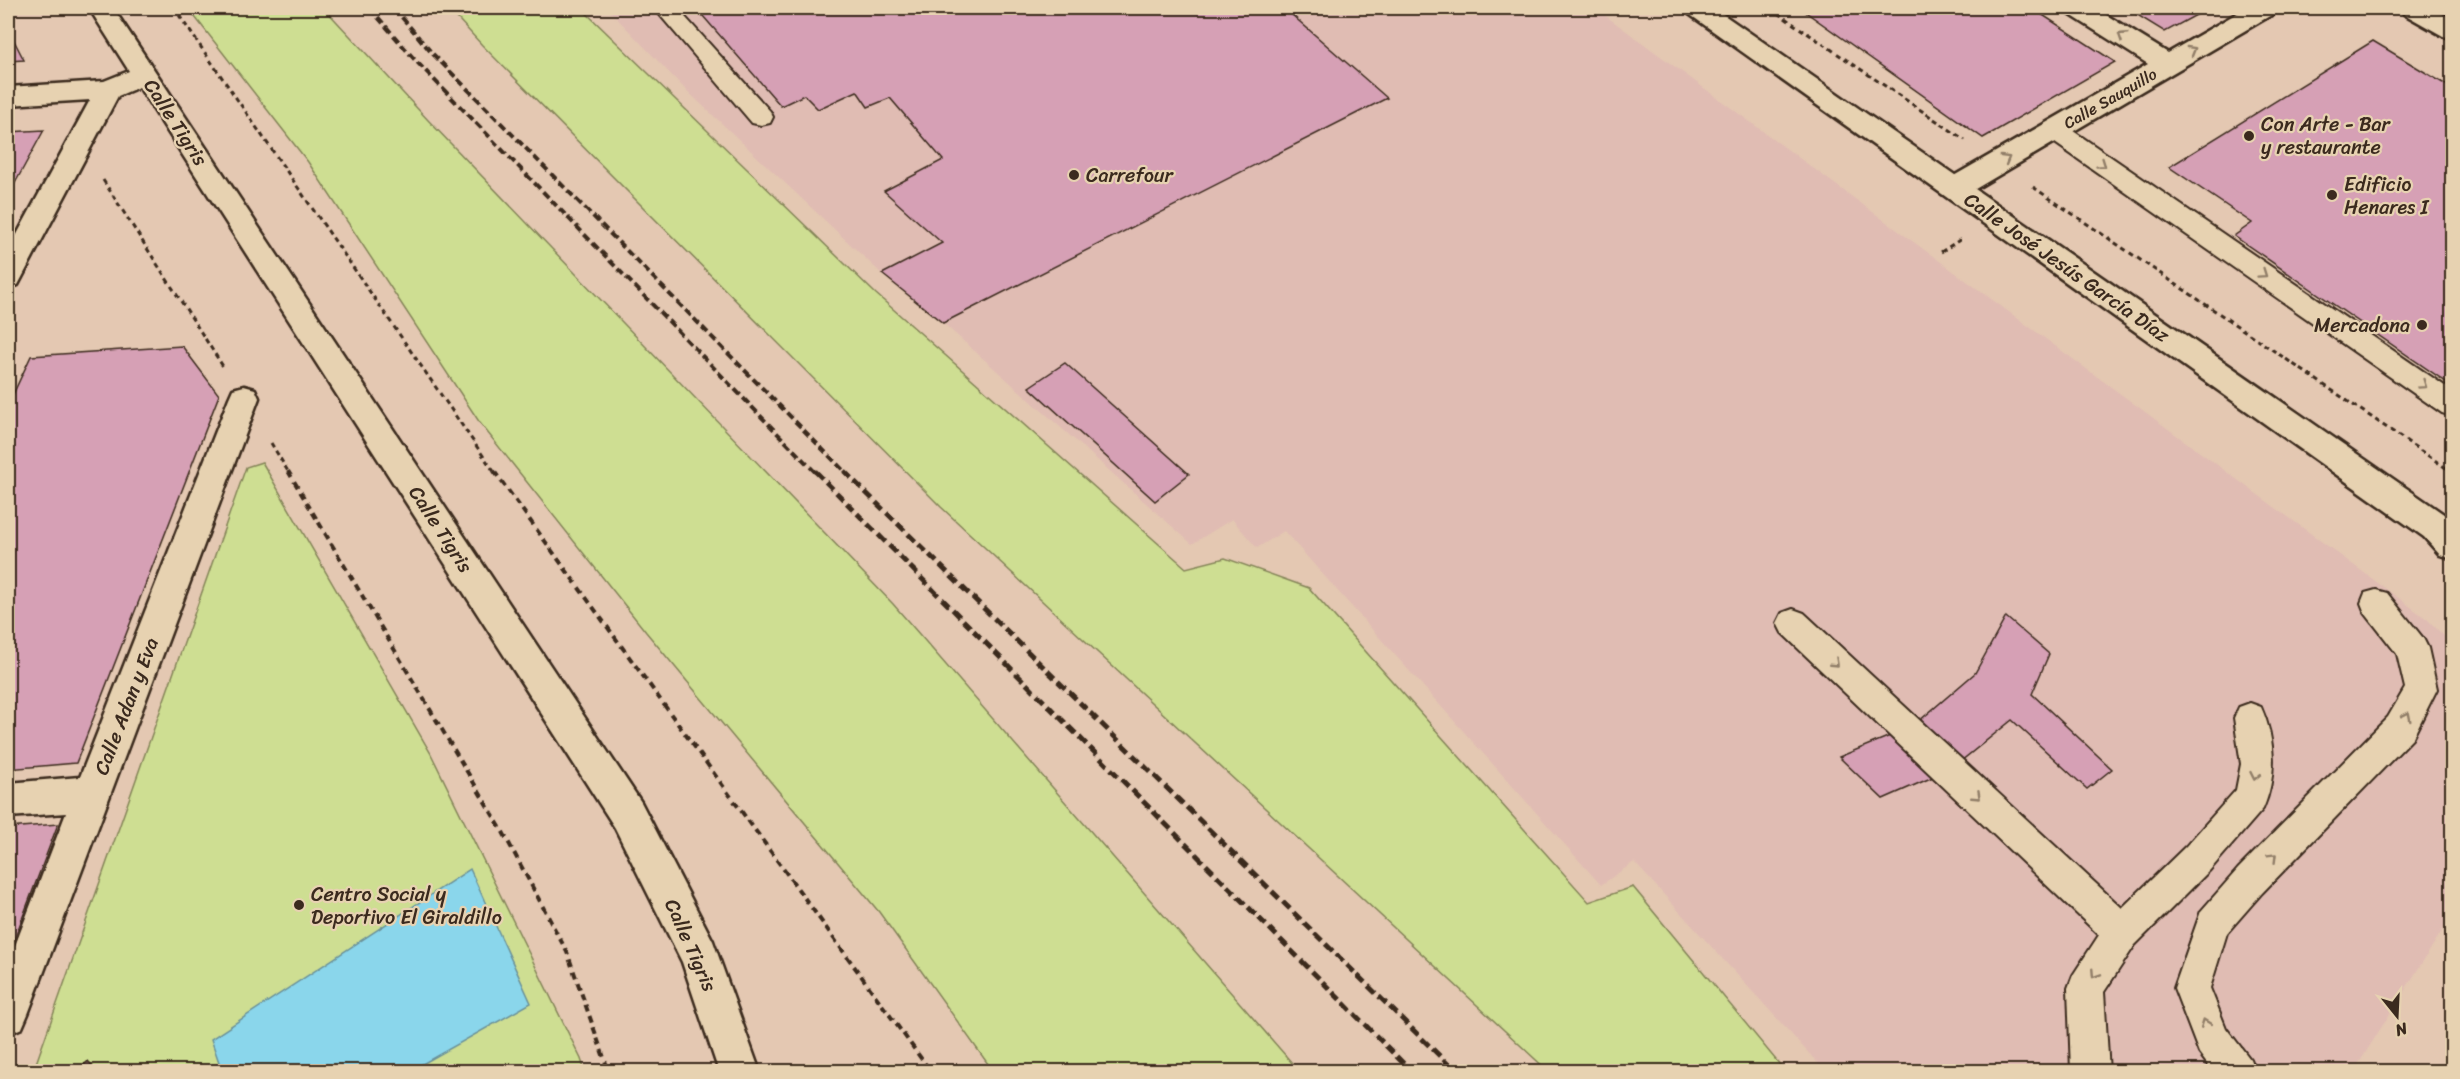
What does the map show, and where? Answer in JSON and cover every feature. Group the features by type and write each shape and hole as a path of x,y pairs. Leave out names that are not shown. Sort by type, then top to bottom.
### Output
{"street":[{"name":"Calle Tigris","path":"101,8 628,815 699,955 740,1071"},
{"name":"Calle José Jesús García Díaz","path":"1698,8 2447,536"},
{"path":"2078,8 2167,64"},
{"name":"Calle Sauquillo","path":"1955,188 2264,8"},
{"path":"8,96 108,90 144,74"},
{"path":"8,277 108,90"},
{"name":"Calle Adan y Eva","path":"8,1014 244,398"},
{"path":"8,800 92,794"}],"lane":[{"path":"665,8 761,117"},
{"path":"2054,130 2452,405"},
{"path":"2237,1071 2212,1040 2192,988 2213,923 2250,881 2400,728 2421,689 2412,648 2376,603"},
{"path":"1793,623 2122,932"},
{"path":"2090,1071 2086,988 2122,932 2198,858 2251,798 2258,764 2250,718"}],"path":[{"path":"174,8 502,482 931,1071"},
{"path":"1770,8 2452,472"},
{"path":"80,144 244,398 503,832 567,952 609,1071"}],"shaded area":[{"path":"607,8 1595,8 2427,619 2452,644 2452,915 2354,1071 1825,1071 1634,862 1601,885 1284,531 1257,548 1232,519 1192,544 943,323 882,274 683,87"}],"green space":[{"path":"188,8 324,8 428,120 893,604 1299,1071 993,1071 879,912 646,632 480,423 308,162"},
{"path":"448,8 581,8 876,294 1186,568 1225,558 1309,588 1589,902 1633,887 1785,1071 1548,1071 941,507 482,45"},
{"name":"Centro Social y Deportivo El Giraldillo","path":"262,462 430,752 585,1071 33,1072 246,467"}],"water":[{"path":"470,869 531,1003 410,1071 222,1071 211,1039"}],"building":[{"name":"Carrefour","path":"696,8 1284,8 1387,98 943,323 882,274 942,243 884,191 943,160 890,98 868,107 857,91 818,109 804,95 781,106"},
{"path":"1800,8 2032,8 2115,62 1983,138"},
{"path":"2126,8 2209,8 2165,32"},
{"path":"8,29 24,60 8,61"},
{"name":"Edificio Henares I","path":"2373,41 2448,86 2452,83 2452,386 2234,236 2252,223 2169,167"},
{"path":"44,130 8,196 8,132"},
{"path":"182,346 219,395 76,763 8,769 8,405 31,356"},
{"path":"1065,363 1189,474 1155,501 1029,387"},
{"path":"2006,617 2049,654 2032,694 2112,769 2087,789 2012,720 1951,769 1883,799 1839,757 1912,727 1975,673"},
{"path":"58,824 8,956 8,828"},
{"path":"88,1061 98,1072 77,1072"}],"railway":[{"path":"370,8 415,60 816,473"},
{"path":"394,8 431,52 845,472"},
{"path":"815,471 1412,1072"},
{"path":"845,472 1456,1072"}],"place":[{"name":"Con Arte - Bar y restaurante","path":"2249,136"},
{"name":"Carrefour","path":"1074,175"},
{"name":"Edificio Henares I","path":"2332,195"},
{"name":"Mercadona","path":"2422,325"},
{"name":"Centro Social y Deportivo El Giraldillo","path":"299,905"}]}
